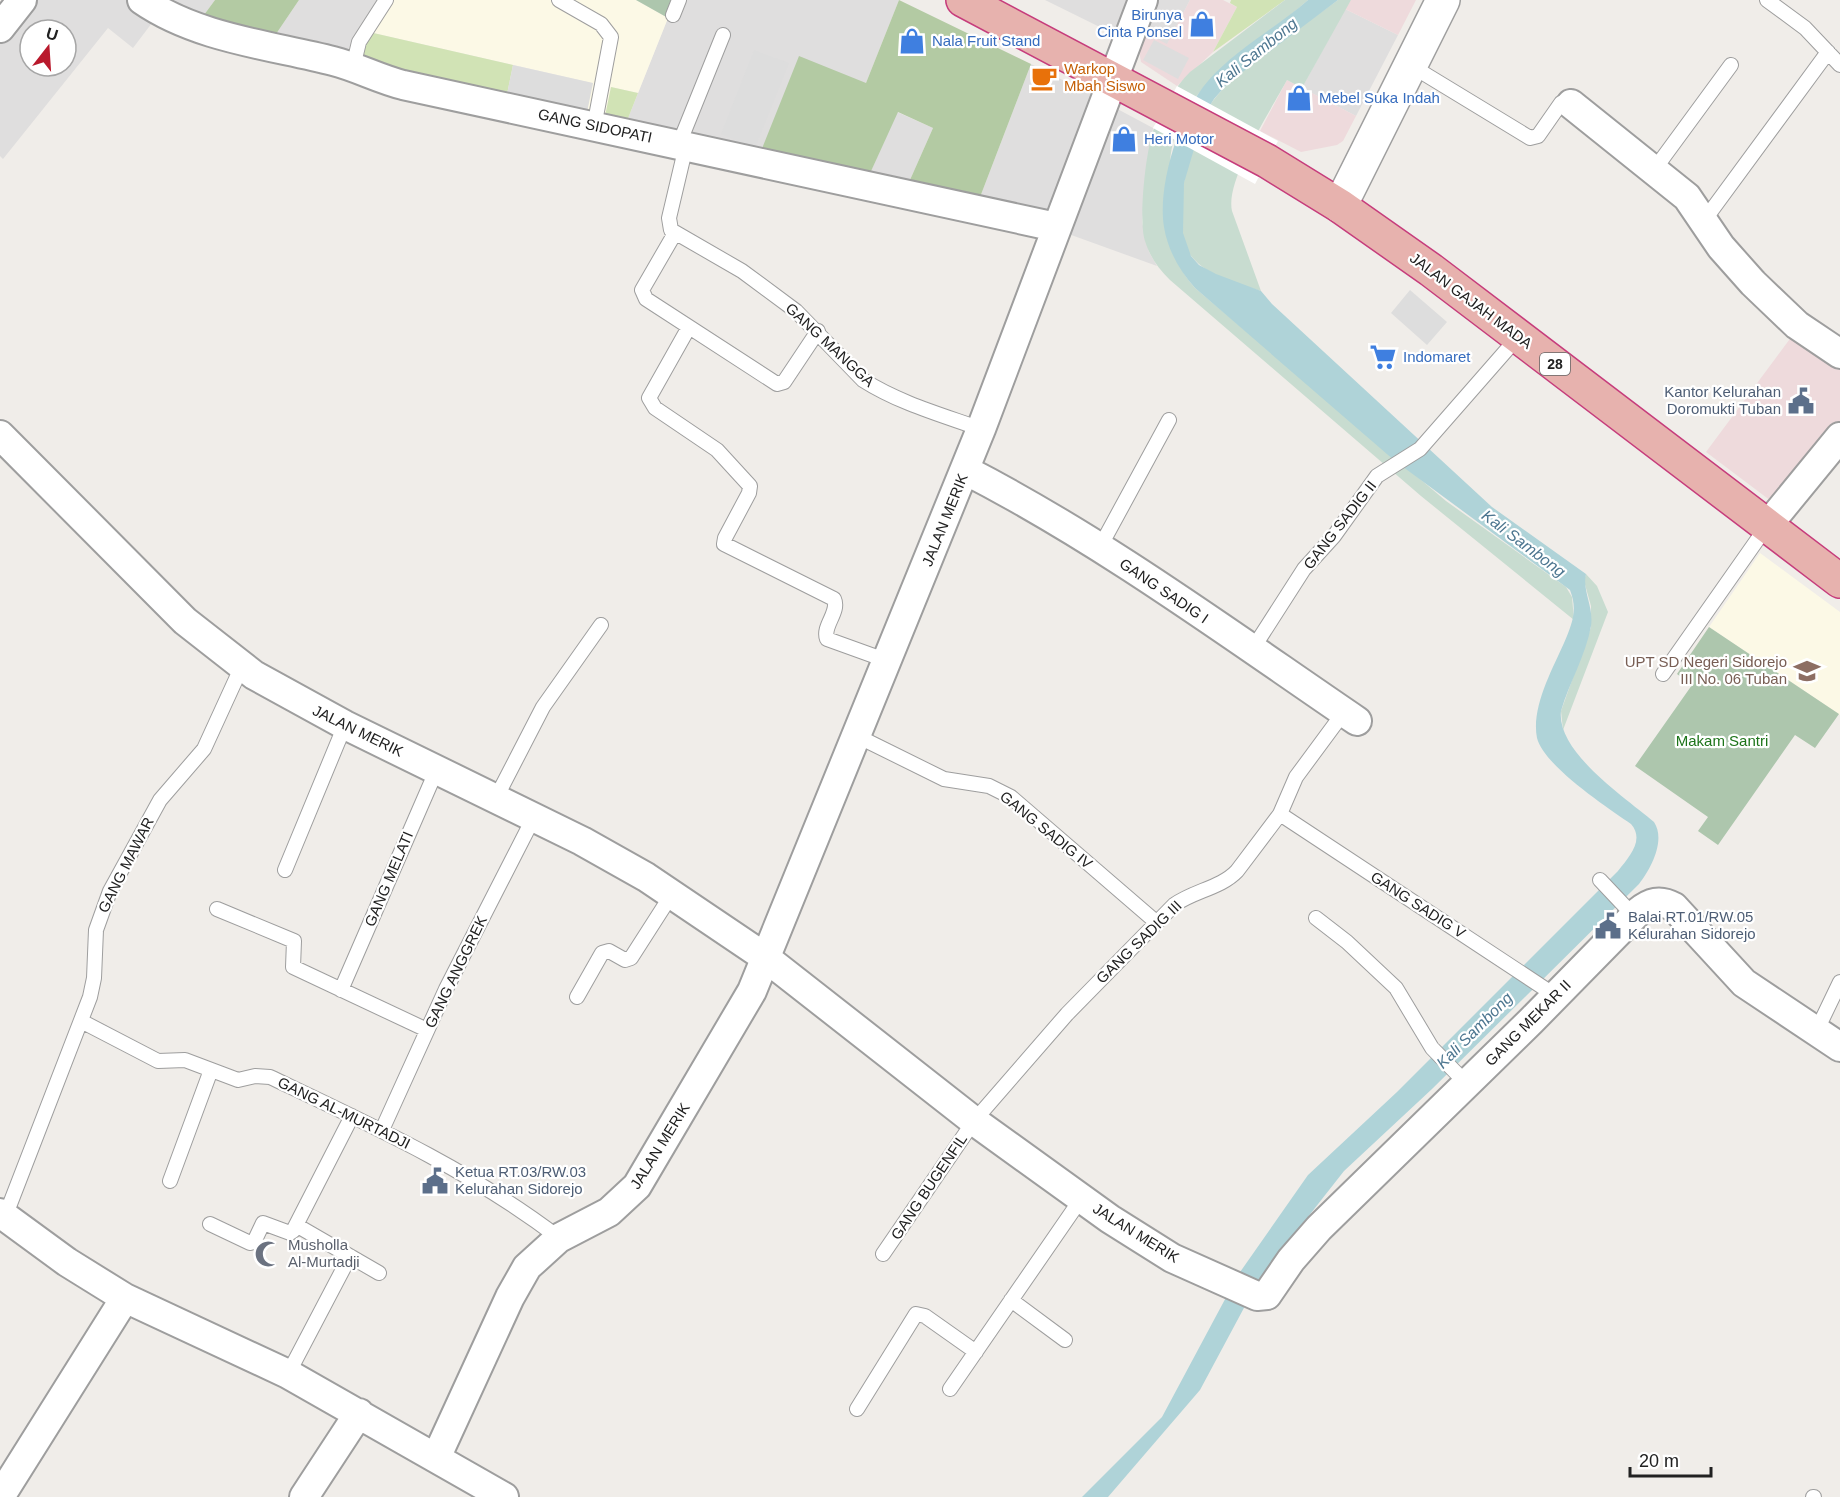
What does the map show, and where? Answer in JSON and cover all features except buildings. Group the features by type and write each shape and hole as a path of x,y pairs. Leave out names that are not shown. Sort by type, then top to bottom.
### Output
{"highway":[{"name":"28","path":"963,0 1112,77"},
{"name":"JALAN GAJAH MADA","path":"1112,77 1267,161 1340,206 1431,270 1840,581"}],"street":[{"path":"0,28 22,0"},
{"name":"GANG SIDOPATI","path":"142,0 161,12 188,24 353,68 403,85 1056,227"},
{"name":"JALAN MERIK","path":"436,1458 518,1281 535,1257 559,1238 609,1212 637,1186 743,1007 766,958 965,470 1143,0"},
{"path":"1340,206 1443,0"},
{"path":"1572,104 1690,200 1721,247 1779,309 1812,336 1840,354"},
{"name":"JALAN MERIK","path":"0,435 185,621 242,666 345,725 612,857 672,894 766,958 974,1120 1081,1199 1172,1258 1257,1296"},
{"path":"1767,526 1840,437"},
{"name":"GANG SADIG I","path":"965,470 1036,508 1100,547 1350,717"},
{"name":"GANG MEKAR II","path":"1257,1296 1267,1295 1296,1254 1319,1228 1462,1079 1630,911 1657,901 1674,907 1737,977 1840,1047"},
{"path":"2,1215 67,1262 125,1298 288,1374 504,1497"},
{"path":"0,1497 125,1298"},
{"path":"304,1497 359,1413"}],"lane":[{"path":"353,68 359,42 387,0"},
{"path":"558,0 601,24 611,37 594,127"},
{"path":"673,15 679,0"},
{"path":"1767,0 1805,28 1840,65"},
{"path":"723,35 683,145 669,218 669,227 675,233 642,293 689,327 779,384 784,382 818,331"},
{"path":"1703,222 1828,52"},
{"path":"1410,65 1530,138 1538,136 1561,103 1567,101 1572,104"},
{"path":"1654,170 1731,65"},
{"name":"GANG MANGGA","path":"675,233 742,271 818,331 873,387 981,429"},
{"path":"689,327 649,398 655,408 717,450 750,486 749,493 724,544 834,600 836,606 825,632 827,639 888,661"},
{"name":"GANG SADIG II","path":"1252,650 1304,569 1334,536 1377,476 1409,458 1425,443 1518,337"},
{"path":"1100,547 1169,420"},
{"path":"1663,674 1767,526"},
{"path":"496,798 543,707 601,625"},
{"name":"GANG MAWAR","path":"2,1215 81,1021 94,978 96,930 110,891 160,800 204,749 242,666"},
{"name":"GANG SADIG III","path":"974,1120 1066,1014 1156,922 1188,896 1234,875 1280,814 1296,777 1350,717"},
{"path":"285,870 345,725"},
{"name":"GANG SADIG IV","path":"857,736 944,779 989,786 1011,797 1156,922"},
{"name":"GANG MELATI","path":"341,990 437,769"},
{"name":"GANG SADIG V","path":"1280,814 1549,992"},
{"name":"GANG ANGGREK","path":"382,1130 427,1030 534,817"},
{"path":"1600,880 1630,911"},
{"path":"577,997 602,953 609,951 625,960 632,958 672,894"},
{"path":"217,909 292,940 295,946 291,962 293,967 427,1030"},
{"path":"1316,918 1347,942 1396,988 1432,1048 1462,1079"},
{"path":"1816,1032 1840,982"},
{"name":"GANG AL-MURTADJI","path":"81,1021 158,1061 184,1060 238,1080 261,1076 270,1077 382,1130 477,1180 559,1238"},
{"path":"170,1181 211,1070"},
{"path":"210,1224 252,1243 263,1224 290,1233 352,1116"},
{"name":"GANG BUGENFIL","path":"883,1254 974,1120"},
{"path":"950,1389 1081,1199"},
{"path":"296,1225 379,1273"},
{"path":"288,1374 350,1256"},
{"path":"1011,1300 1065,1340"},
{"path":"857,1409 916,1314 925,1316 976,1352"}],"shaded area":[{"path":"31,0 130,0 155,19 133,48 108,28 78,65 78,18 18,18 18,78 68,78 3,159 0,156 0,39"},
{"path":"153,0 215,0 201,19"},
{"path":"299,0 381,0 345,54 274,37"},
{"path":"391,0 636,0 668,18 638,93 611,87 604,121 586,117 592,83 369,32"},
{"path":"675,0 899,0 866,83 759,156 625,126"},
{"path":"1045,0 1132,0 1118,36"},
{"path":"1152,0 1190,0 1167,45 1140,30"},
{"path":"1190,0 1223,0 1237,7 1213,52 1177,86 1141,62 1138,45 1140,30 1167,44"},
{"path":"1351,0 1416,0 1398,35 1345,9"},
{"path":"1345,9 1398,35 1356,116 1302,88"},
{"path":"1154,40 1189,58 1178,79 1143,60"},
{"path":"754,50 789,63 755,148 721,134"},
{"path":"1031,64 1096,97 1051,222 977,205"},
{"path":"513,65 593,83 586,117 506,99"},
{"name":"Mebel Suka Indah","path":"1287,80 1356,116 1343,141 1337,145 1301,152 1260,131"},
{"path":"1110,105 1153,128 1142,222 1149,252 1157,266 1063,232"},
{"path":"897,112 933,128 906,189 867,180"},
{"path":"1410,290 1447,322 1427,345 1391,313"},
{"path":"1795,332 1840,363 1840,427 1775,504 1706,452"},
{"name":"UPT SD Negeri Sidorejo III No. 06 Tuban","path":"1760,553 1840,612 1840,715 1709,627"}],"green space":[{"path":"215,0 299,0 274,37 201,19"},
{"path":"636,0 675,0 668,18"},
{"path":"899,0 1031,64 977,205 906,189 933,128 898,112 867,180 759,156 799,56 866,83"},
{"path":"1231,0 1285,0 1213,52 1237,7 1230,3"},
{"path":"1285,0 1308,0 1220,71 1185,113 1174,138 1170,167 1173,231 1175,251 1181,269 1195,288 1446,501 1566,587 1572,597 1574,620 1421,496 1170,280 1158,267 1149,252 1143,231 1144,183 1152,136 1162,111 1190,72"},
{"path":"1338,0 1351,0 1302,88 1287,80 1251,145 1235,182 1232,211 1261,291 1224,279 1207,270 1192,257 1185,242 1181,223 1185,176 1198,129 1216,97 1243,70"},
{"path":"369,32 513,65 506,99 373,67 360,53"},
{"path":"611,87 638,93 625,126 604,121"},
{"path":"1586,574 1597,586 1608,612 1563,730 1561,711 1591,627 1591,606 1584,581"},
{"name":"Makam Santri","path":"1709,627 1839,714 1815,748 1795,735 1718,845 1698,831 1708,817 1635,766 1692,685 1677,674"}],"water":[{"name":"Kali Sambong","path":"1308,0 1338,0 1228,83 1204,115 1184,183 1183,233 1191,256 1199,265 1216,274 1261,291 1272,304 1492,507 1586,574 1591,626 1561,711 1562,727 1569,742 1595,773 1654,822 1657,829 1658,846 1648,871 1639,884 1432,1089 1344,1171 1260,1278 1200,1390 1108,1497 1082,1497 1162,1417 1238,1275 1308,1175 1397,1092 1618,871 1631,854 1636,842 1635,830 1631,824 1578,786 1551,761 1537,738 1537,714 1540,702 1572,623 1574,604 1570,590 1395,461 1195,288 1184,275 1168,244 1163,210 1167,171 1188,111 1198,94 1219,69"}],"pier":[{"path":"1177,86 1278,141 1255,184 1153,128"}],"place":[{"name":"Birunya Cinta Ponsel","path":"1202,24"},
{"name":"Nala Fruit Stand","path":"912,41"},
{"name":"Warkop Mbah Siswo","path":"1044,78"},
{"name":"Mebel Suka Indah","path":"1299,98"},
{"name":"Heri Motor","path":"1124,139"},
{"name":"Indomaret","path":"1383,357"},
{"name":"Kantor Kelurahan Doromukti Tuban","path":"1801,401"},
{"name":"UPT SD Negeri Sidorejo III No. 06 Tuban","path":"1807,671"},
{"name":"Balai RT.01/RW.05 Kelurahan Sidorejo","path":"1608,926"},
{"name":"Ketua RT.03/RW.03 Kelurahan Sidorejo","path":"435,1181"},
{"name":"Musholla Al-Murtadji","path":"268,1254"}]}
